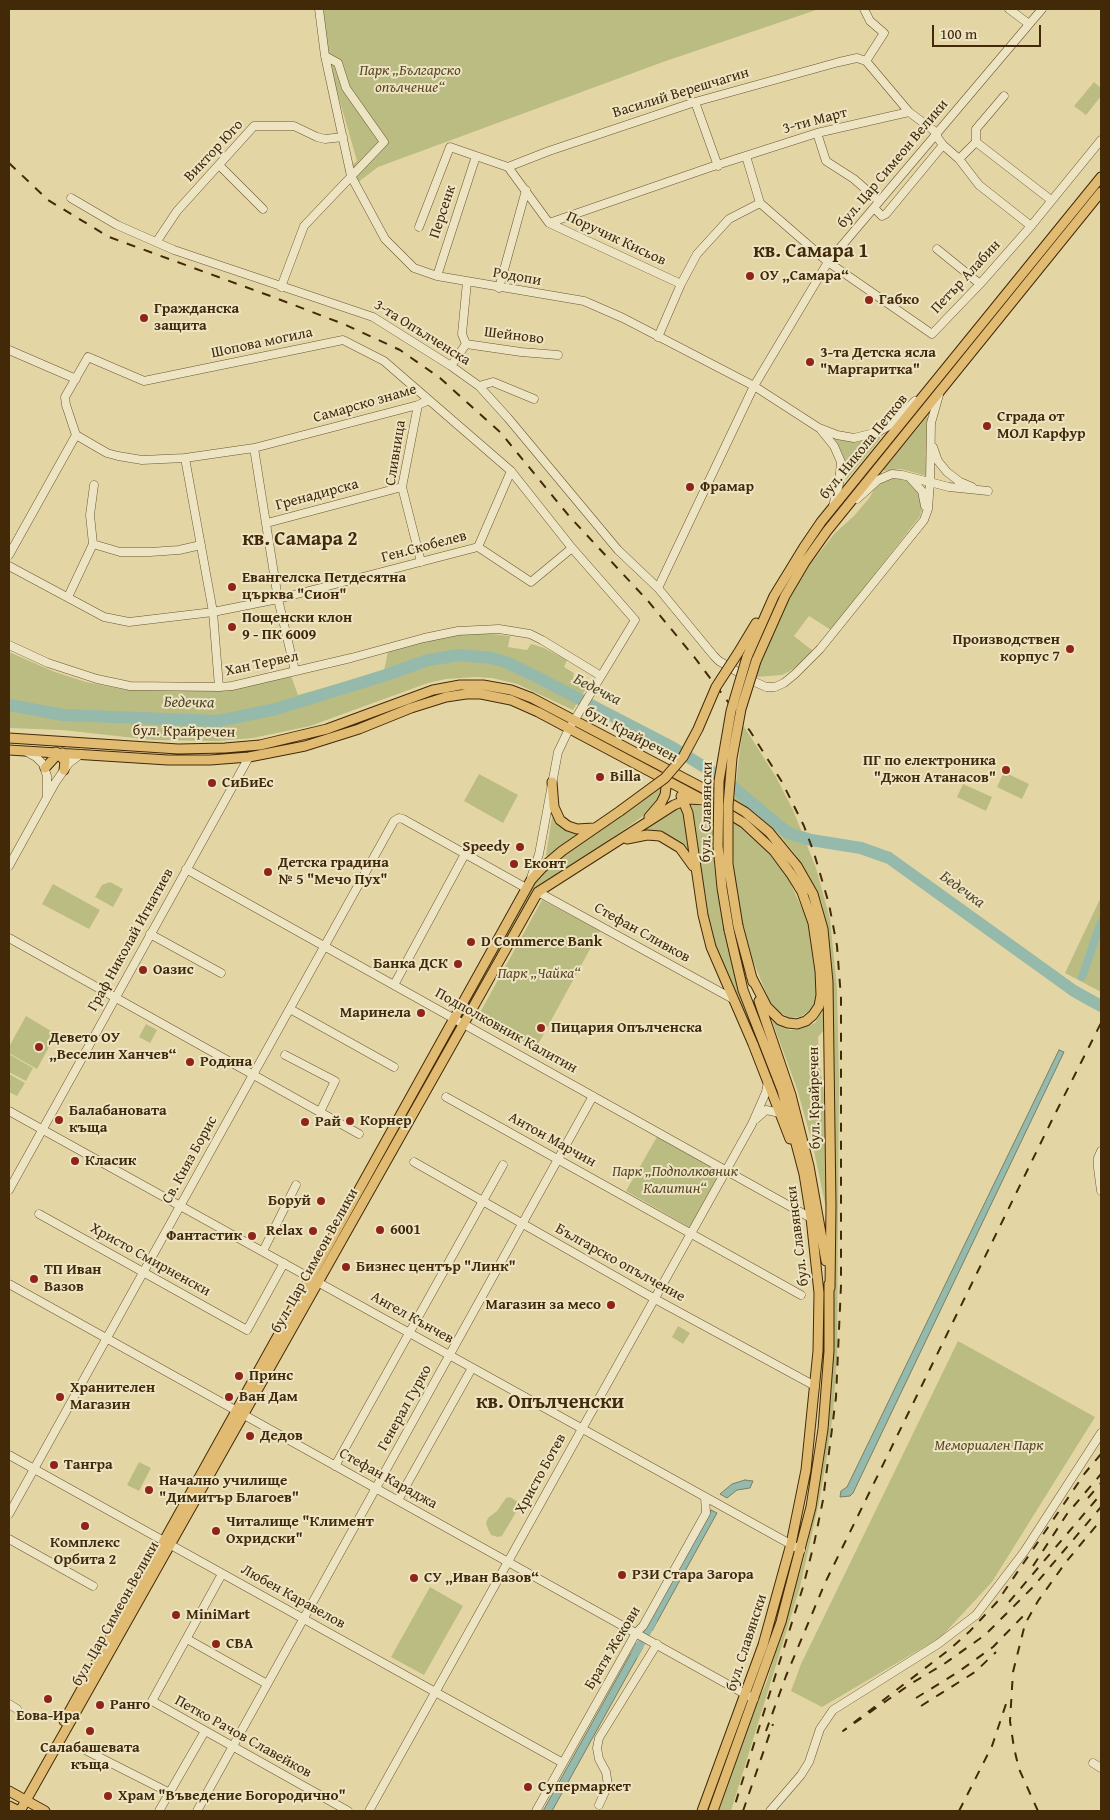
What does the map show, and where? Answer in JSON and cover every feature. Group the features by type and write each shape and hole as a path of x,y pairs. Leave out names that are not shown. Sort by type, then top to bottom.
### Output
{"main road":[{"name":"бул. Никола Петков","path":"752,659 774,596 804,547 832,508 1101,177"},
{"name":"бул. Никола Петков","path":"752,659 814,548 1101,192"},
{"name":"бул. Цар Симеон Велики","path":"16,1809 24,1799 314,1280 382,1149 528,886 547,863 665,778 683,758 716,687 774,596"},
{"name":"бул. Славянски","path":"713,1811 781,1622 801,1550 811,1507 823,1429 829,1351 830,1288 810,1166 791,1095 751,976 738,926 728,864 728,806 732,758 752,659"},
{"name":"бул. Славянски","path":"702,1811 763,1645 791,1544 806,1470 815,1386 818,1293 812,1218 804,1174 782,1090 743,990 729,930 720,872 718,824 722,757 731,711 752,659"},
{"name":"бул. Крайречен","path":"9,738 186,749 225,748 260,744 327,729 433,690 468,684 483,685 511,690 574,720 734,805 769,832 805,878 819,913 826,946 831,1206 830,1288"},
{"name":"бул. Крайречен","path":"9,750 177,760 249,757 305,746 359,729 432,700 466,694 490,695 511,700 704,800 736,818 765,841 782,861 802,892 813,923 820,979 821,995 819,1006 806,1021 797,1024 780,1020 767,1007 751,976"},
{"path":"26,739 60,753 65,761 64,770"},
{"path":"45,768 60,753 86,743"},
{"path":"661,766 684,800 688,814 703,915 711,947 754,1044 804,1174"},
{"path":"552,782 554,808 560,820 568,826 577,829 596,828"},
{"path":"638,828 661,803 671,782"},
{"name":"бул. Цар Симеон Велики","path":"314,1280 391,1154 538,892 674,805 684,800 695,798 704,800"},
{"path":"614,843 637,836 660,836 680,848 696,870"},
{"path":"382,1149 391,1154"},
{"path":"9,1791 45,1811"}],"street":[{"name":"Родопи","path":"319,9 324,56 351,176 385,240 414,268 437,276 467,282 584,301 623,318 754,386 819,428 849,437 864,436 878,432 890,425 933,384"},
{"path":"864,9 870,21 884,33 866,61 909,112 937,133 937,137 943,145 959,159 979,185 1031,226"},
{"path":"1009,9 1029,24"},
{"name":"бул. Цар Симеон Велики","path":"658,588 754,386 828,262 1042,9"},
{"path":"281,287 304,226 384,142 346,88 338,63 324,56"},
{"name":"Василий Верешчагин","path":"508,167 549,151 695,102 839,62 857,58 866,61"},
{"path":"959,159 976,142 976,129 1004,96"},
{"path":"695,102 718,166"},
{"name":"3-ти Март","path":"549,222 817,133 909,112"},
{"name":"Виктор Юго","path":"157,241 177,211 254,126 294,126 325,139 343,137"},
{"path":"817,133 826,162 854,179 879,201"},
{"name":"Петър Алабин","path":"760,202 828,262 932,334 980,284 1031,226 1101,140"},
{"path":"976,142 1051,200"},
{"path":"874,208 882,216 886,214 943,145"},
{"path":"418,227 450,147 508,167"},
{"name":"Персенк","path":"437,276 476,156"},
{"path":"658,337 681,284 697,254 729,219 760,202 746,156"},
{"path":"219,165 263,209"},
{"name":"Поручик Кисьов","path":"508,167 549,222 681,284"},
{"path":"498,288 526,190"},
{"name":"3-та Опълченска","path":"71,198 117,225 174,250 372,317 451,366 479,386 532,446 618,550 658,588 719,661 766,687 775,687 795,674 820,648 917,529"},
{"path":"937,248 980,284"},
{"path":"451,366 466,344 462,334 467,282"},
{"name":"Шопова могила","path":"76,379 88,357 144,382 343,340 384,361 429,400"},
{"name":"Шейново","path":"466,344 558,355"},
{"path":"9,350 76,379 65,397 76,435 9,556"},
{"path":"479,386 492,382 534,399"},
{"path":"917,529 927,512 932,416 941,389"},
{"name":"Самарско знаме","path":"76,435 107,453 118,456 142,460 185,458 254,448 418,405 429,400 511,471 572,548 635,620"},
{"name":"Сливница","path":"418,405 402,487 421,562"},
{"name":"Родопи","path":"819,428 834,446 840,462 840,484 832,508"},
{"path":"840,514 882,477 892,474 954,488 988,491 968,486 953,478 938,461 931,441"},
{"path":"254,448 278,599 295,671"},
{"path":"185,458 213,612 220,687"},
{"path":"478,547 511,471"},
{"path":"907,476 920,487 924,498 924,512 917,529"},
{"path":"68,597 93,544 90,514 94,484"},
{"name":"Гренадирска","path":"267,523 402,487"},
{"path":"93,544 120,552 179,550 201,545"},
{"name":"Ген.Скобелев","path":"9,566 104,617 129,622 213,612 278,599 478,547 531,582 572,548"},
{"name":"бул. Цар Симеон Велики","path":"528,886 539,854 558,752 581,708 635,620"},
{"name":"Хан Тервел","path":"9,645 48,663 97,679 130,686 220,687 232,686 351,658 432,636 473,630 499,629 530,634 601,676"},
{"path":"25,751 36,756 45,768 47,797"},
{"path":"9,866 64,770 72,760 81,754"},
{"name":"Граф Николай Игнатиев","path":"9,1190 249,757"},
{"name":"Св. Княз Борис","path":"9,1514 394,821 399,818 403,819 466,854"},
{"path":"394,985 466,854 528,886"},
{"name":"Подполковник Калитин","path":"186,869 812,1218"},
{"name":"Стефан Сливков","path":"538,892 733,999"},
{"path":"150,934 221,972"},
{"path":"9,938 359,1134"},
{"path":"290,1009 394,1067"},
{"path":"285,1055 335,1081 320,1112"},
{"name":"Христо Ботев","path":"369,1811 752,1124 766,1092 768,1082"},
{"name":"Генерал Гурко","path":"197,1811 593,1096"},
{"name":"Антон Марчин","path":"446,1098 801,1294"},
{"name":"Христо Ботев","path":"752,1124 766,1110 780,1113"},
{"name":"Ангел Кънчев","path":"9,1111 801,1550"},
{"path":"1101,1151 1098,1158 1098,1168 1101,1191"},
{"name":"Българско опълчение","path":"414,1162 655,1299 815,1386"},
{"path":"335,1466 503,1165"},
{"path":"263,1251 296,1186"},
{"name":"Христо Смирненски","path":"39,1214 247,1330 284,1263"},
{"name":"Стефан Караджа","path":"9,1284 754,1699"},
{"path":"398,1500 472,1368"},
{"path":"770,1811 801,1775 808,1762 820,1729 833,1710 938,1644 976,1614 1024,1552 1101,1433"},
{"name":"Любен Каравелов","path":"9,1455 563,1763"},
{"name":"Братя Жекови","path":"536,1811 706,1513 706,1497"},
{"path":"9,1539 93,1586"},
{"path":"222,1574 187,1639 267,1684"},
{"name":"Петко Рачов Славейков","path":"187,1639 152,1701 348,1811"},
{"path":"599,1805 608,1785 606,1772 598,1759 597,1748 599,1738 657,1644"},
{"path":"9,1704 17,1709"},
{"path":"159,1811 205,1731"},
{"path":"87,1751 170,1793"},
{"path":"1093,1763 1101,1768"}],"green space":[{"name":"Парк „Българско опълчение“","path":"323,9 819,9 663,62 378,167 357,183 352,165 357,161 328,60"},
{"path":"1094,82 1101,88 1101,96 1086,115 1074,106"},
{"path":"927,417 927,476 901,469 884,471 884,469"},
{"path":"878,436 880,439 846,480 844,457 834,437 853,440"},
{"path":"894,477 910,481 917,487 923,505 920,516 831,630 809,616 794,636 813,651 801,664 782,675 756,677 782,612 808,567 835,533 854,516 870,497 876,485 879,482"},
{"path":"482,633 510,636 508,647 527,650 531,644 544,648 567,660 564,667 574,673 573,679 587,687 573,710 517,684 492,678 475,677 446,679 428,683 310,726 253,738 217,741 153,740 62,730 9,728 9,652 55,672 86,682 126,690 226,689 291,676 298,695 384,671 388,651 422,641"},
{"path":"743,725 776,777 793,810 816,868 830,919 837,988 839,1081 837,1358 833,1414 826,1462 800,1587 731,1811 717,1811 749,1719 766,1684 806,1551 817,1502 828,1429 832,1380 834,1301 831,986 828,933 822,903 809,876 795,854 777,832 756,813 734,799"},
{"path":"1004,772 1029,784 1022,799 997,787"},
{"path":"479,774 518,795 503,823 464,801"},
{"path":"664,784 659,800 649,812 542,887 529,899 462,1015 531,886 544,870"},
{"path":"963,784 992,797 986,811 957,797"},
{"path":"681,803 683,804 690,853 666,834 640,832"},
{"path":"690,803 713,810 714,862 717,891 733,968 779,1092 795,1144 755,1041 714,945"},
{"path":"552,817 566,829 581,833 548,857 546,855"},
{"path":"733,821 749,833 774,858 786,874 805,915 812,936 817,972 817,1001 813,1008 800,1017 790,1018 775,1010 753,961 736,891"},
{"path":"789,861 805,886 817,916 825,956 825,1029 818,1037 819,1062 826,1105 827,1213 813,1146 797,1089 771,1018 780,1026 790,1030 797,1030 815,1023 824,1008 822,946 818,930"},
{"path":"110,882 123,889 113,907 95,897 102,885"},
{"path":"53,884 100,910 89,929 42,904"},
{"path":"1101,897 1101,992 1065,973"},
{"name":"Парк „Чайка“","path":"542,900 600,931 536,1048 477,1018"},
{"path":"26,1016 56,1034 37,1069 9,1053 9,1047"},
{"path":"146,1024 157,1030 150,1043 139,1037"},
{"path":"9,1054 33,1068 26,1081 9,1072"},
{"path":"9,1074 25,1083 17,1096 9,1092"},
{"name":"Парк „Подполковник Калитин“","path":"658,1135 723,1171 691,1228 626,1191"},
{"path":"678,1326 690,1333 683,1344 672,1337"},
{"name":"Мемориален Парк","path":"958,1341 1095,1417 992,1582 941,1637 822,1707 791,1691 801,1664"},
{"path":"139,1462 151,1468 139,1491 127,1485"},
{"path":"510,1497 518,1502 519,1507 502,1536 491,1535 486,1523 488,1518 497,1511 506,1498"},
{"path":"430,1587 463,1606 424,1675 391,1657"}],"shaded area":[{"path":"1059,1050 1064,1052 853,1493 850,1496 840,1497 841,1491 847,1487"},
{"path":"745,1480 753,1481 750,1488 737,1490 727,1498 720,1494 732,1484"},
{"path":"711,1510 717,1513 652,1631 646,1627"},
{"path":"636,1644 643,1647 552,1811 543,1811"}],"waterway":[{"name":"Бедечка","path":"9,705 63,715 218,721 276,709 428,660 460,655 491,658 506,662 672,747 722,778 788,833 811,840 861,848 889,858 1074,991 1101,1006"},
{"path":"1082,977 1101,922"},
{"path":"635,1654 653,1621"}],"railway":[{"path":"9,163 48,200 109,237 346,325 400,350 440,378 501,433 569,516 648,601 695,658 750,731 782,782 804,826 829,904 837,946 841,998 841,1285 836,1397 823,1500 814,1544 803,1587 733,1811"},
{"path":"766,1731 786,1676 825,1583 1101,1023"},
{"path":"1101,1454 1085,1473 997,1602 970,1631 950,1649 843,1731 985,1635 1033,1587 1101,1507"},
{"path":"1033,1566 1067,1514 1101,1474"},
{"path":"1088,1498 1101,1483"},
{"path":"1009,1602 1101,1494"},
{"path":"1038,1811 1019,1769 1014,1748 1010,1721 1013,1672 1025,1624 1038,1601 1066,1562 1101,1520"},
{"path":"916,1698 958,1672 993,1647 1027,1612"},
{"path":"921,1706 975,1672 996,1652"},
{"path":"959,1811 992,1746 1007,1701"},
{"path":"743,1811 773,1724"}],"place":[{"name":"ОУ „Самара“","path":"750,276"},
{"name":"Габко","path":"869,300"},
{"name":"Гражданска защита","path":"144,318"},
{"name":"3-та Детска ясла \"Маргаритка\"","path":"810,362"},
{"name":"Сграда от МОЛ Карфур","path":"987,426"},
{"name":"Фрамар","path":"690,487"},
{"name":"Евангелска Петдесятна църква \"Сион\"","path":"232,587"},
{"name":"Пощенски клон 9 - ПК 6009","path":"232,627"},
{"name":"Производствeн корпус 7","path":"1070,649"},
{"name":"ПГ по електроника \"Джон Атанасов\"","path":"1006,770"},
{"name":"Billa","path":"600,777"},
{"name":"СиБиЕс","path":"212,783"},
{"name":"Speedy","path":"520,847"},
{"name":"Еконт","path":"514,864"},
{"name":"Детска градина № 5 \"Мечо Пух\"","path":"268,872"},
{"name":"D Commerce Bank","path":"471,942"},
{"name":"Банка ДСК","path":"458,964"},
{"name":"Оазис","path":"143,970"},
{"name":"Маринела","path":"421,1013"},
{"name":"Пицария Опълченска","path":"541,1028"},
{"name":"Девето ОУ „Веселин Ханчев“","path":"39,1047"},
{"name":"Родина","path":"190,1062"},
{"name":"Балабановата къща","path":"59,1120"},
{"name":"Корнер","path":"350,1121"},
{"name":"Рай","path":"305,1122"},
{"name":"Класик","path":"75,1161"},
{"name":"Боруй","path":"321,1201"},
{"name":"6001","path":"380,1230"},
{"name":"Relax","path":"313,1231"},
{"name":"Фантастик","path":"252,1236"},
{"name":"Бизнес център \"Линк\"","path":"346,1267"},
{"name":"ТП Иван Вазов","path":"34,1279"},
{"name":"Магазин за месо","path":"611,1305"},
{"name":"Принс","path":"239,1376"},
{"name":"Хранителен Магазин","path":"60,1397"},
{"name":"Ван Дам","path":"229,1397"},
{"name":"Дедов","path":"250,1436"},
{"name":"Тангра","path":"54,1465"},
{"name":"Начално училище \"Димитър Благоев\"","path":"149,1490"},
{"name":"Комплекс Орбита 2","path":"85,1526"},
{"name":"Читалище \"Климент Охридски\"","path":"216,1531"},
{"name":"РЗИ Стара Загора","path":"622,1575"},
{"name":"СУ „Иван Вазов“","path":"414,1578"},
{"name":"MiniMart","path":"176,1615"},
{"name":"CBA","path":"216,1644"},
{"name":"Еова-Ира","path":"48,1699"},
{"name":"Ранго","path":"100,1705"},
{"name":"Салабашевата къща","path":"90,1731"},
{"name":"Супермаркет","path":"528,1787"},
{"name":"Храм \"Въведение Богородично\"","path":"108,1796"}],"district":[{"name":"кв. Самара 1","path":"811,252"},
{"name":"кв. Самара 2","path":"300,540"},
{"name":"кв. Опълченски","path":"550,1403"}]}
